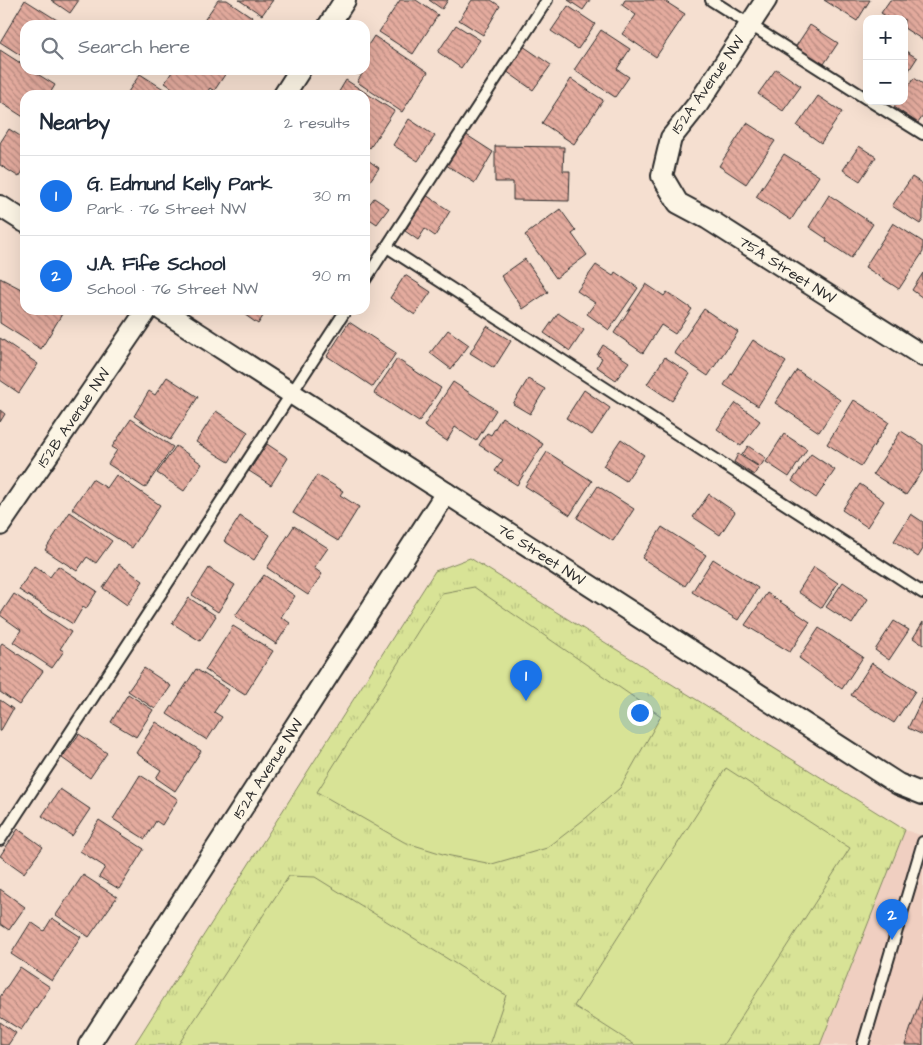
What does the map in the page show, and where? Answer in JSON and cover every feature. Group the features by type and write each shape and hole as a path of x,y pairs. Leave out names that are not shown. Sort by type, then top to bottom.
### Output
{"street":[{"path":"332,20 345,0"},
{"name":"152A Avenue NW","path":"662,176 671,138 698,104 766,0"},
{"path":"287,90 297,75"},
{"name":"75A Street NW","path":"662,176 678,203 708,219 923,356"},
{"path":"0,206 20,219"},
{"name":"152B Avenue NW","path":"0,525 144,315"},
{"name":"76 Street NW","path":"170,315 898,784 923,794"},
{"name":"152A Avenue NW","path":"89,1045 446,492"}],"lane":[{"path":"370,272 547,0"},
{"path":"711,0 749,26 863,97"},
{"path":"876,105 923,134"},
{"path":"387,247 923,593"},
{"path":"0,840 343,315"},
{"path":"862,1045 923,842"}],"shaded area":[{"path":"905,830 923,836 923,1045 820,1045"}],"green space":[{"path":"470,558 905,830 820,1045 134,1045 435,571"},
{"path":"474,587 661,716 620,788 586,818 547,848 492,864 446,855 404,842 317,792 442,593"},
{"path":"726,768 850,848 723,1045 635,1045 574,1006"},
{"path":"289,876 315,877 506,995 489,1045 178,1045"}],"building":[{"path":"25,0 57,20 20,20 20,55 0,42"},
{"path":"51,0 79,0 70,13"},
{"path":"218,0 227,0 252,17 250,20 204,20"},
{"path":"239,0 273,0 262,15"},
{"path":"400,0 416,0 438,15 413,54 379,32"},
{"path":"429,0 448,0 442,9"},
{"path":"472,0 491,0 500,6 483,35 459,20"},
{"path":"568,0 590,0 583,10"},
{"path":"625,0 663,0 685,14 656,57 622,34 636,15 622,5"},
{"path":"824,0 870,0 857,21"},
{"path":"890,0 923,0 923,40 908,31 908,15 884,15 881,13"},
{"path":"568,6 595,24 578,49 551,31"},
{"path":"456,25 480,40 461,68 438,52"},
{"path":"810,25 838,43 822,67 794,49"},
{"path":"601,30 630,49 617,69 629,77 615,97 574,70"},
{"path":"374,36 428,72 402,112 357,82 362,75 370,75 370,42"},
{"path":"523,46 551,65 533,90 506,71"},
{"path":"0,50 20,63 20,75 39,75 55,85 52,90 20,90 20,115 0,102"},
{"path":"908,52 917,58 908,72"},
{"path":"776,69 801,86 783,111 758,94"},
{"path":"139,75 142,75 165,90 129,90"},
{"path":"170,75 225,75 215,90 210,88 209,90 176,90 165,83"},
{"path":"914,78 923,84 923,116 918,123 894,107 895,105 908,105 908,86"},
{"path":"571,79 603,100 574,144 542,123"},
{"path":"346,80 361,90 340,90"},
{"path":"370,96 394,111 370,148"},
{"path":"818,96 842,112 821,143 797,126"},
{"path":"409,119 435,136 418,161 393,145"},
{"path":"747,123 775,141 746,184 719,166"},
{"path":"9,129 20,136 19,177 0,165 0,143"},
{"path":"465,134 493,152 475,183 446,165"},
{"path":"495,146 564,147 563,171 570,171 569,201 513,200 513,182 495,182"},
{"path":"859,146 876,157 860,181 843,170"},
{"path":"784,154 819,176 791,220 756,197"},
{"path":"370,162 379,168 370,181"},
{"path":"912,177 923,184 923,220 920,224 892,206"},
{"path":"426,195 450,211 435,236 425,229 418,240 405,231"},
{"path":"829,195 873,224 851,258 809,227"},
{"path":"374,198 389,208 377,224 370,219 370,203"},
{"path":"560,209 576,231 572,234 587,255 556,278 525,235"},
{"path":"893,223 923,242 923,252 899,289 865,267"},
{"path":"525,259 548,292 523,309 501,276"},
{"path":"596,265 613,276 615,272 638,288 609,330 587,314 595,303 577,291"},
{"path":"923,273 923,298 912,290"},
{"path":"405,275 431,292 415,315 390,298"},
{"path":"0,278 20,288 20,315 61,315 41,349 0,323"},
{"path":"646,284 664,296 667,292 692,309 675,334 661,325 643,353 614,333"},
{"path":"704,309 738,332 708,376 674,353"},
{"path":"558,313 584,330 570,351 544,333"},
{"path":"245,315 264,315 258,324"},
{"path":"349,322 396,353 373,387 327,356"},
{"path":"487,326 511,341 494,368 470,353"},
{"path":"448,330 469,345 451,369 430,353"},
{"path":"0,338 38,364 19,393 0,380"},
{"path":"753,340 786,362 758,406 724,385"},
{"path":"603,345 629,362 616,380 597,367 602,358 597,355"},
{"path":"665,357 690,374 672,401 647,384"},
{"path":"397,359 441,388 419,422 374,393"},
{"path":"797,370 840,400 819,432 775,403"},
{"path":"167,377 198,397 170,440 134,416 149,391 155,395"},
{"path":"528,379 545,389 530,414 513,404"},
{"path":"453,382 496,410 476,441 455,427 447,441 424,426"},
{"path":"584,390 610,408 592,435 566,418"},
{"path":"854,400 889,422 861,466 827,444"},
{"path":"736,403 760,421 741,446 717,429"},
{"path":"0,410 5,414 0,422"},
{"path":"216,411 248,432 229,462 196,442"},
{"path":"502,417 543,444 517,485 495,471 503,460 479,445 487,433 491,435"},
{"path":"131,419 173,447 145,488 108,464 117,450 112,447"},
{"path":"901,431 923,445 923,470 906,495 873,474"},
{"path":"784,434 807,449 789,477 766,462"},
{"path":"621,439 644,455 626,481 603,466"},
{"path":"267,444 288,458 271,485 249,471"},
{"path":"176,446 202,464 184,491 157,473"},
{"path":"748,446 766,458 760,467 742,455"},
{"path":"547,452 592,481 570,515 525,486"},
{"path":"738,454 759,467 754,475 734,462"},
{"path":"811,454 835,470 816,498 792,481"},
{"path":"116,475 160,505 132,548 72,509 92,479 107,488"},
{"path":"317,475 343,491 340,495 359,507 338,541 293,513"},
{"path":"860,484 884,501 867,527 842,510"},
{"path":"598,486 634,509 613,541 577,518"},
{"path":"709,494 735,512 720,535 693,517"},
{"path":"70,512 112,541 96,563 87,557 77,571 45,550"},
{"path":"911,514 923,522 923,549 918,557 894,541"},
{"path":"240,516 270,535 254,560 224,541"},
{"path":"294,526 328,548 314,568 322,574 308,595 267,568"},
{"path":"662,527 706,555 685,586 642,558"},
{"path":"713,559 758,588 738,620 692,592"},
{"path":"119,564 143,581 127,605 103,588"},
{"path":"34,566 50,577 58,566 97,591 86,609 83,607 73,624 19,590"},
{"path":"814,567 838,583 822,608 798,592"},
{"path":"209,568 235,585 218,612 192,595"},
{"path":"264,575 295,596 281,617 290,623 276,644 235,616"},
{"path":"843,582 868,599 852,624 826,607"},
{"path":"767,593 810,622 790,652 745,625"},
{"path":"14,594 71,632 60,649 64,651 52,668 13,642 21,630 0,615"},
{"path":"189,598 216,616 200,641 172,623"},
{"path":"894,621 909,630 889,660 875,650"},
{"path":"923,622 923,645 913,638"},
{"path":"233,626 273,651 245,695 205,670"},
{"path":"819,628 863,657 842,689 799,658"},
{"path":"2,643 43,671 19,705 0,692 0,646"},
{"path":"872,663 915,691 894,723 851,695"},
{"path":"144,668 171,686 155,709 128,691"},
{"path":"196,669 229,690 214,712 222,717 207,740 167,714"},
{"path":"128,694 153,710 136,737 111,722"},
{"path":"923,697 923,735 908,728"},
{"path":"0,700 13,709 0,732"},
{"path":"156,722 201,751 175,791 156,778 161,770 136,753"},
{"path":"79,734 107,753 90,778 62,758"},
{"path":"140,775 178,799 162,825 156,821 145,839 113,819"},
{"path":"60,789 90,809 72,836 42,816"},
{"path":"99,820 144,849 119,889 99,877 105,867 80,851"},
{"path":"18,829 43,847 24,873 0,856"},
{"path":"83,875 117,897 89,937 56,915"},
{"path":"0,889 25,907 9,930 0,924"},
{"path":"52,918 81,937 52,981 11,954 31,922 44,931"},
{"path":"20,967 50,987 21,1030 0,1017 0,997"},
{"path":"923,992 923,1045 905,1045"},
{"path":"0,1022 16,1033 8,1045 0,1045"}],"place":[{"name":"G. Edmund Kelly Park","path":"526,701"},
{"name":"J.A. Fife School","path":"892,940"}]}
